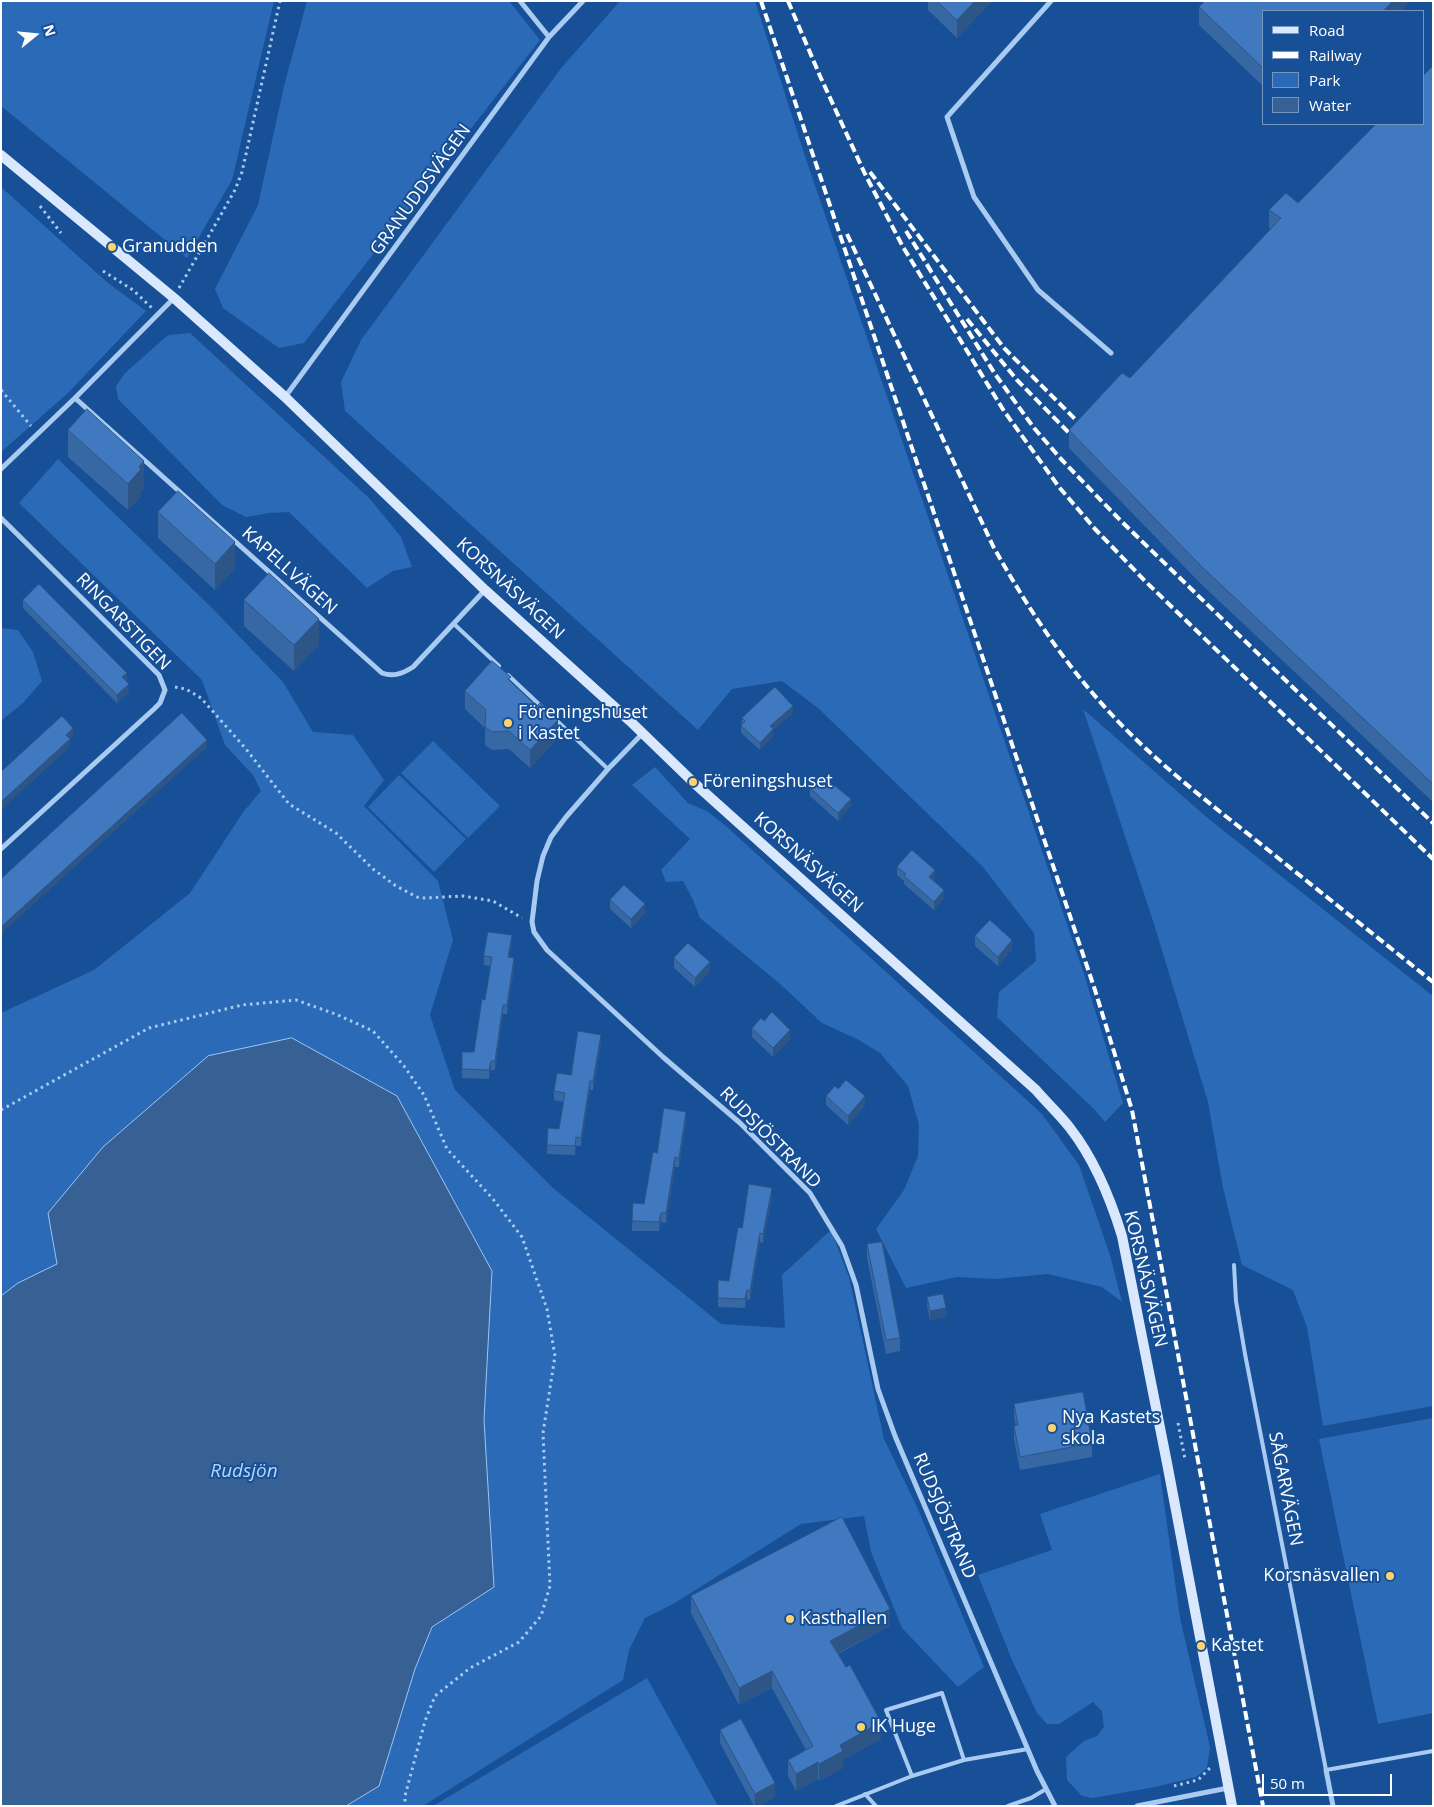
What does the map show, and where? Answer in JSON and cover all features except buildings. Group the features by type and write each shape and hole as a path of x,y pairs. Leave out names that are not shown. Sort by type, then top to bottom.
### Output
{"street":[{"path":"520,1 549,37"},
{"name":"GRANUDDSVÄGEN","path":"285,397 549,37 583,1"},
{"path":"1051,1 947,117 974,197 1038,290 1111,353"},
{"name":"KORSNÄSVÄGEN","path":"1,155 174,298 285,397 485,590 643,733 700,788 1036,1090 1070,1128 1095,1165 1112,1205 1122,1236 1232,1806"},
{"path":"1,469 75,398 174,298"},
{"name":"KAPELLVÄGEN","path":"75,398 382,673 389,675 398,674 413,667 485,590"},
{"name":"RINGARSTIGEN","path":"1,518 159,675 164,686 163,698 154,709 1,849"},
{"path":"532,922 537,881 543,856 551,837 608,769 643,733"},
{"name":"RUDSJÖSTRAND","path":"532,922 537,938 547,950 663,1057 740,1123 810,1193 833,1230 842,1246 856,1285 878,1389 895,1436 1028,1749 1055,1806"},
{"name":"SÅGARVÄGEN","path":"1326,1770 1333,1806"},
{"path":"1137,1806 1167,1803 1228,1788"}],"lane":[{"path":"454,624 545,710"},
{"path":"552,716 608,769"},
{"name":"SÅGARVÄGEN","path":"1234,1265 1236,1301 1245,1354 1326,1770"},
{"path":"912,1776 886,1710 942,1693 964,1760"},
{"path":"836,1806 912,1776 964,1760 1028,1749"},
{"path":"1326,1770 1433,1751"},
{"path":"1008,1806 1031,1798 1046,1789"},
{"path":"865,1794 876,1806"}],"path":[{"path":"174,298 236,190 242,172 280,1"},
{"path":"103,271 133,290 158,314"},
{"path":"1,390 37,434"},
{"path":"164,686 186,689 201,698 246,749 289,804 336,833 372,869 396,886 417,897 463,896 493,901 532,922"},
{"path":"1,1110 149,1028 242,1005 296,1000 373,1031 404,1066 424,1095 447,1149 493,1199 522,1237 547,1309 555,1356 543,1434 550,1586 541,1616 519,1642 470,1668 435,1696 418,1745 405,1796 406,1806"},
{"path":"1178,1423 1185,1459"},
{"path":"1167,1803 1163,1788 1198,1780 1213,1765"}],"green space":[{"path":"1,1 274,1 232,180 187,258 1,106"},
{"path":"307,1 509,1 540,40 304,343 279,348 223,308 215,289 258,205 284,86"},
{"path":"620,1 755,1 805,156 1084,974 1123,1103 1105,1122 1093,1108 997,1017 999,992 1036,961 1034,933 983,867 818,708 782,681 732,689 698,730 345,411 341,382 361,340 562,67"},
{"path":"1,187 108,283 146,311 68,393 1,452"},
{"path":"190,333 370,499 401,537 412,567 393,571 367,588 289,512 246,517 222,505 118,399 116,386 125,373 168,335"},
{"path":"58,459 212,608 283,682 313,732 353,735 384,780 364,806 438,881 453,940 430,1015 455,1090 553,1188 721,1324 785,1328 782,1275 831,1230 849,1277 884,1439 917,1507 984,1667 958,1687 902,1628 871,1552 864,1516 801,1524 673,1604 645,1618 629,1650 623,1680 423,1806 346,1806 379,1786 415,1669 432,1627 494,1587 484,1420 492,1271 103,1147 48,1213 57,1264 18,1283 1,1296 1,1013 94,970 190,893 244,811 261,791 253,775 225,745 202,680 19,503"},
{"path":"1,628 18,630 33,652 42,681 23,703 1,721"},
{"path":"1083,709 1210,820 1433,996 1433,1406 1323,1426 1307,1327 1293,1290 1242,1265 1223,1188 1208,1102 1154,924"},
{"path":"433,741 500,806 468,838 401,773"},
{"path":"655,767 688,803 707,811 727,827 1042,1114 1079,1165 1110,1255 1122,1302 1102,1287 1048,1274 995,1279 957,1277 906,1288 876,1229 904,1190 918,1156 919,1125 908,1086 880,1053 859,1040 822,1023 779,983 700,918 683,881 666,882 661,870 690,839 632,785"},
{"path":"399,775 466,839 434,872 368,807"},
{"name":"Korsnäsvallen","path":"1433,1418 1433,1713 1378,1724 1319,1439"},
{"path":"1160,1474 1180,1618 1210,1747 1207,1768 1196,1777 1155,1787 1093,1798 1082,1796 1067,1780 1066,1757 1084,1741 1097,1736 1104,1727 1102,1711 1093,1702 1059,1724 1047,1724 1037,1713 1012,1660 978,1575 1052,1550 1040,1514"},
{"path":"647,1678 718,1806 433,1806"}],"water":[{"name":"Rudsjön","path":"292,1038 397,1096 492,1271 484,1420 494,1587 432,1627 415,1669 379,1786 346,1806 1,1806 1,1296 18,1283 57,1264 48,1213 103,1147 208,1056"}],"railway":[{"path":"761,1 1095,990 1132,1110 1263,1806"},
{"path":"788,1 865,174 903,247 1004,411 1059,487 1095,529 1145,581 1433,859"},
{"path":"870,172 1004,348 1086,430"},
{"path":"906,231 931,271"},
{"path":"847,234 993,546 1033,613 1095,697 1129,733 1180,779 1433,982"},
{"path":"927,265 995,374 1034,428 1061,459 1120,520 1433,823"},
{"path":"967,319 1017,380 1076,440"}],"place":[{"name":"Granudden","path":"112,247"},
{"name":"Föreningshuset i Kastet","path":"508,723"},
{"name":"Föreningshuset","path":"693,782"},
{"name":"Nya Kastets skola","path":"1052,1428"},
{"name":"Korsnäsvallen","path":"1390,1576"},
{"name":"Kasthallen","path":"790,1619"},
{"name":"Kastet","path":"1201,1646"},
{"name":"IK Huge","path":"861,1727"}]}
